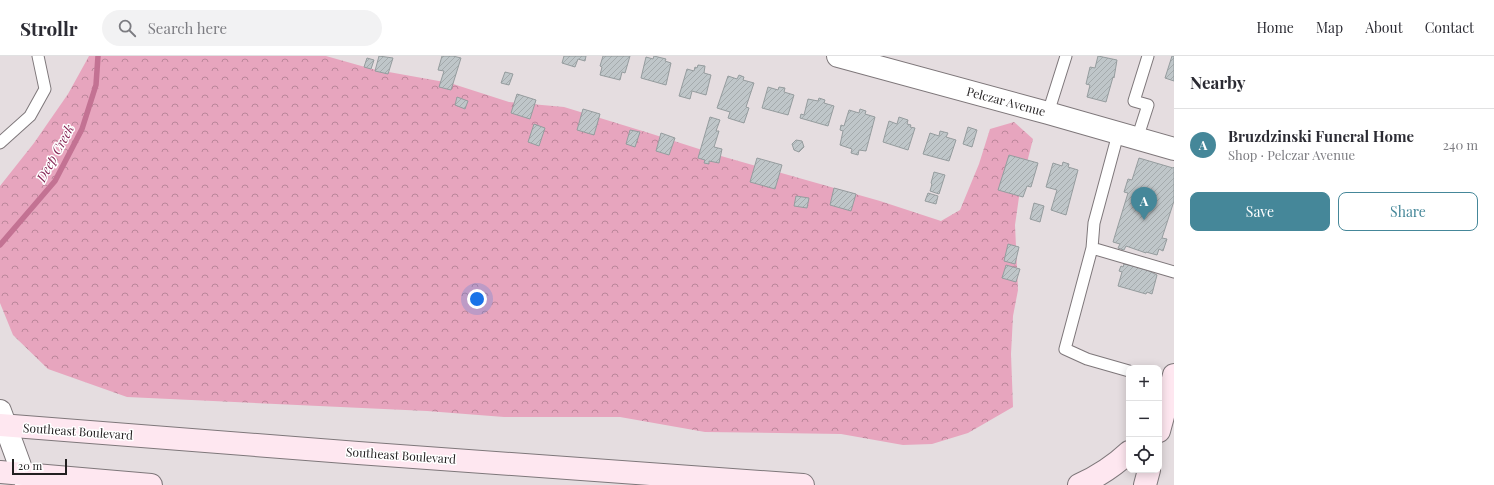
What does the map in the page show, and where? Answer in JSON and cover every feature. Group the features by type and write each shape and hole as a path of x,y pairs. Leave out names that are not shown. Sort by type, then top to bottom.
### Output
{"main road":[{"path":"1162,401 1168,379"},
{"path":"1162,414 1168,379"},
{"name":"Southeast Boulevard","path":"2,421 358,453 803,485"},
{"path":"1079,485 1114,467 1126,455"},
{"path":"0,472 25,480 151,485"},
{"path":"1145,485 1148,473"}],"street":[{"name":"Pelczar Avenue","path":"838,56 1174,149"},
{"path":"2,421 25,480"}],"lane":[{"path":"0,143 30,116 45,89 38,56"},
{"path":"1048,113 1066,56"},
{"path":"1126,370 1087,359 1064,349 1092,248 1094,223 1128,136 1148,106 1134,101 1148,56"},
{"path":"1092,248 1174,272"}],"green space":[{"path":"89,56 326,56 372,69 450,83 509,102 564,107 721,156 880,201 941,221 960,210 979,164 990,129 1014,122 1033,139 1020,190 1015,225 1018,290 1013,316 1011,354 1013,407 968,433 932,444 903,445 841,434 705,432 620,417 504,417 427,411 127,397 48,369 13,335 0,303 0,186 34,143 68,94"}],"building":[{"path":"379,56 393,58 388,74 375,71"},
{"path":"442,56 461,58 451,90 439,87 444,71 438,70"},
{"path":"564,56 586,56 585,61 578,59 575,67 562,63"},
{"path":"603,56 630,56 625,73 622,72 620,80 600,75 602,67 600,66"},
{"path":"654,56 666,59 665,61 671,63 666,85 641,78 646,57 653,59"},
{"path":"1098,56 1117,60 1114,78 1113,77 1106,102 1087,97 1090,85 1086,84 1090,67 1095,68"},
{"path":"1172,56 1174,56 1174,81 1165,78"},
{"path":"367,58 374,60 371,69 364,67"},
{"path":"698,65 705,66 704,73 711,75 706,95 692,91 690,99 679,96 687,69 694,71 695,67 697,68"},
{"path":"505,72 513,74 509,85 501,83"},
{"path":"739,75 744,77 743,80 754,83 746,107 749,108 744,123 728,118 730,112 717,108 728,76 737,79"},
{"path":"768,87 778,90 779,87 785,88 784,92 794,95 788,115 762,108"},
{"path":"517,94 536,100 530,119 511,113"},
{"path":"457,97 468,101 465,109 455,105"},
{"path":"819,98 825,100 824,103 834,106 828,126 800,118 801,114 804,115 808,99 818,101"},
{"path":"583,109 600,114 594,135 577,130"},
{"path":"860,109 866,111 865,114 875,117 866,151 859,150 858,155 851,153 852,149 840,145 843,131 840,130 841,125 844,126 849,110 859,113"},
{"path":"710,117 720,120 716,131 719,131 714,147 722,149 719,163 709,161 709,164 704,163 705,160 698,158"},
{"path":"899,117 908,120 907,124 911,125 910,127 915,128 908,150 883,142 889,121 897,124"},
{"path":"534,124 545,128 539,146 528,142"},
{"path":"968,127 977,130 972,147 963,144"},
{"path":"630,130 640,132 635,147 626,144"},
{"path":"940,131 948,133 946,137 956,140 949,161 923,154 930,133 939,136"},
{"path":"661,133 675,138 669,155 656,151"},
{"path":"796,140 802,141 804,147 799,152 794,150 792,144"},
{"path":"1009,155 1038,163 1031,187 1027,186 1023,197 998,190"},
{"path":"757,158 782,165 775,189 750,182"},
{"path":"1139,158 1173,168 1174,167 1174,201 1162,238 1167,239 1163,251 1159,249 1157,255 1126,246 1124,250 1118,248 1120,244 1113,242 1128,193 1124,192 1128,179 1132,180"},
{"path":"1063,162 1069,164 1068,167 1078,170 1066,215 1051,210 1057,190 1046,187 1053,163 1062,166"},
{"path":"934,172 945,175 939,194 930,191"},
{"path":"834,188 856,194 851,211 830,205"},
{"path":"928,193 938,196 936,204 925,201"},
{"path":"796,196 809,198 807,208 794,206"},
{"path":"1034,203 1044,206 1040,222 1030,219"},
{"path":"1008,244 1019,247 1015,264 1004,261"},
{"path":"1124,264 1143,268 1157,275 1152,294 1147,292 1146,294 1118,286 1122,272 1119,271 1121,266 1123,267"},
{"path":"1006,265 1020,269 1016,282 1002,278"}],"waterway":[{"name":"Deep Creek","path":"0,245 55,181 82,129 96,85 98,56"}],"place":[{"name":"Bruzdzinski Funeral Home","path":"1144,220"}]}
